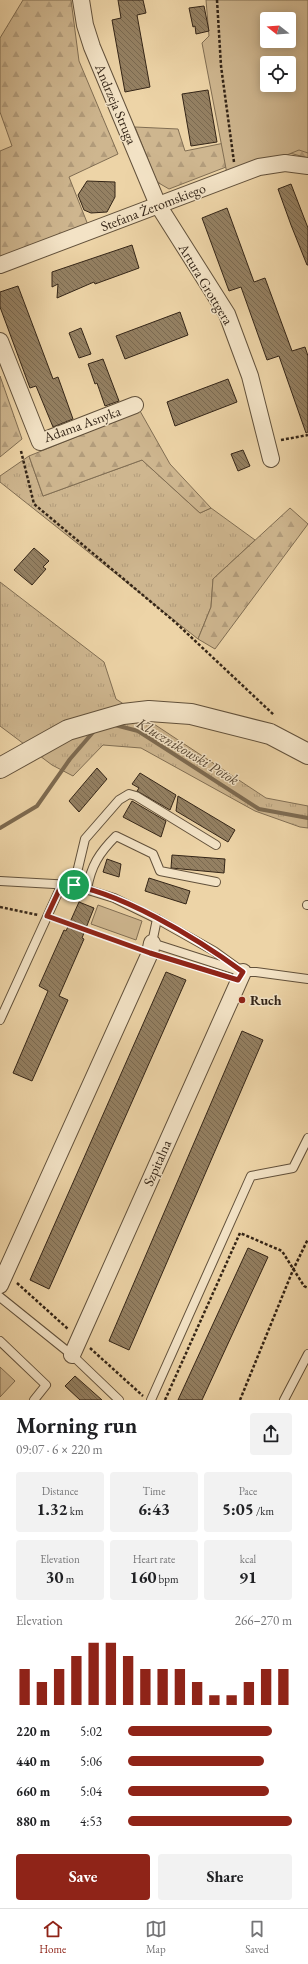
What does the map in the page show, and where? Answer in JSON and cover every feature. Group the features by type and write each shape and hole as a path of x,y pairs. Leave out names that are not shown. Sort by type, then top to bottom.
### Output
{"street":[{"name":"Andrzeja Struga","path":"81,0 85,25 92,47 158,205"},
{"name":"Stefana Żeromskiego","path":"0,265 259,167 285,163 308,166"},
{"name":"Artura Grottgera","path":"158,205 227,314 250,376 271,459"},
{"name":"Adama Asnyka","path":"0,341 40,442 135,405"},
{"path":"0,768 68,730 123,714 149,711 191,714 270,734 308,754"},
{"path":"0,1285 151,948"},
{"name":"Szpitalna","path":"72,1355 243,972"}],"lane":[{"path":"74,885 85,839 118,800 129,794 136,796 216,846"},
{"path":"87,889 90,872 103,849 116,836 153,854 160,871 216,882"},
{"path":"0,881 74,885 114,898 157,919 214,951 243,972"},
{"path":"0,1020 62,884"},
{"path":"157,919 151,948 243,972 256,972 308,979"},
{"path":"151,1400 251,1176 293,1168 308,1138"},
{"path":"0,1297 72,1355 119,1400"},
{"path":"0,1341 46,1385 34,1400"},
{"path":"284,1400 308,1354"}],"path":[{"path":"217,0 221,66 235,176"},
{"path":"267,443 308,434"},
{"path":"21,451 34,504 175,622 274,715"},
{"path":"0,907 47,916 151,948"},
{"path":"165,1400 240,1233 282,1251 304,1286 308,1288"},
{"path":"240,1400 293,1270 308,1240"}],"green space":[{"path":"23,0 71,0 79,61 118,154 69,177 88,225 0,260 0,151 12,146 0,112 0,38"},
{"path":"206,0 308,0 308,153 299,150 228,179 202,43 209,36"},
{"path":"222,0 308,0 308,158 286,152 252,157 169,189 157,182 135,127 178,129 185,151 239,140"},
{"path":"0,376 22,439 0,457"},
{"path":"140,411 170,464 211,508 200,513 142,460 43,496 29,456"},
{"path":"29,456 43,496 142,460 200,513 211,508 255,540 213,579 211,607 198,639 0,482 0,476"},
{"path":"290,508 308,524 215,649 198,639 211,607 213,579"},
{"path":"0,582 104,662 116,699 266,798 308,806 308,828 300,827 255,811 141,748 103,745 73,776 52,765 0,726"},
{"path":"98,905 142,921 136,940 91,924"},
{"path":"0,1367 15,1381 0,1397"}],"building":[{"path":"118,0 143,0 146,13 137,15 150,87 125,92 112,20 121,18"},
{"path":"204,6 209,31 196,34 189,8"},
{"path":"208,90 217,142 191,146 182,94"},
{"path":"87,181 115,182 115,197 107,212 91,213 84,210 78,195"},
{"path":"291,184 308,228 308,265 278,189"},
{"path":"227,208 254,282 265,278 292,351 305,347 308,356 308,432 306,433 279,356 267,360 241,287 229,291 202,218"},
{"path":"132,245 139,268 95,284 94,282 57,298 58,284 52,287 52,272"},
{"path":"18,286 53,379 58,377 73,419 53,427 36,386 30,388 0,307 0,292"},
{"path":"180,312 188,335 125,359 116,336"},
{"path":"81,328 91,354 79,358 69,333"},
{"path":"103,359 119,401 105,406 97,383 95,384 88,364"},
{"path":"228,379 237,402 175,426 167,402"},
{"path":"243,450 250,466 238,471 231,454"},
{"path":"34,548 49,561 43,567 46,569 32,585 14,570"},
{"path":"97,768 107,779 79,812 69,801"},
{"path":"140,773 176,795 170,810 137,791 139,788 132,784"},
{"path":"178,796 235,830 228,842 176,811"},
{"path":"132,801 166,821 161,837 123,817"},
{"path":"172,855 225,859 224,873 171,868"},
{"path":"107,859 121,864 119,877 103,872"},
{"path":"149,878 190,891 186,904 145,891"},
{"path":"79,902 94,908 82,938 84,939 59,996 68,1000 32,1081 13,1073 48,991 39,986 64,930 66,931"},
{"path":"166,972 186,980 49,1289 30,1280"},
{"path":"242,1031 263,1040 129,1350 109,1341"},
{"path":"248,1248 268,1257 202,1400 178,1400"},
{"path":"75,1376 102,1400 80,1400 65,1386"}],"waterway":[{"name":"Klucznikowski Potok","path":"115,725 138,731 259,809 308,818"},
{"name":"Klucznikowski Potok","path":"0,828 37,806 70,759 95,730"}],"place":[{"name":"Ruch","path":"242,1000"}],"route":[{"path":"62,884 74,885 114,898 157,919 214,951 243,972 238,980 150,953 47,916 62,884"}]}
